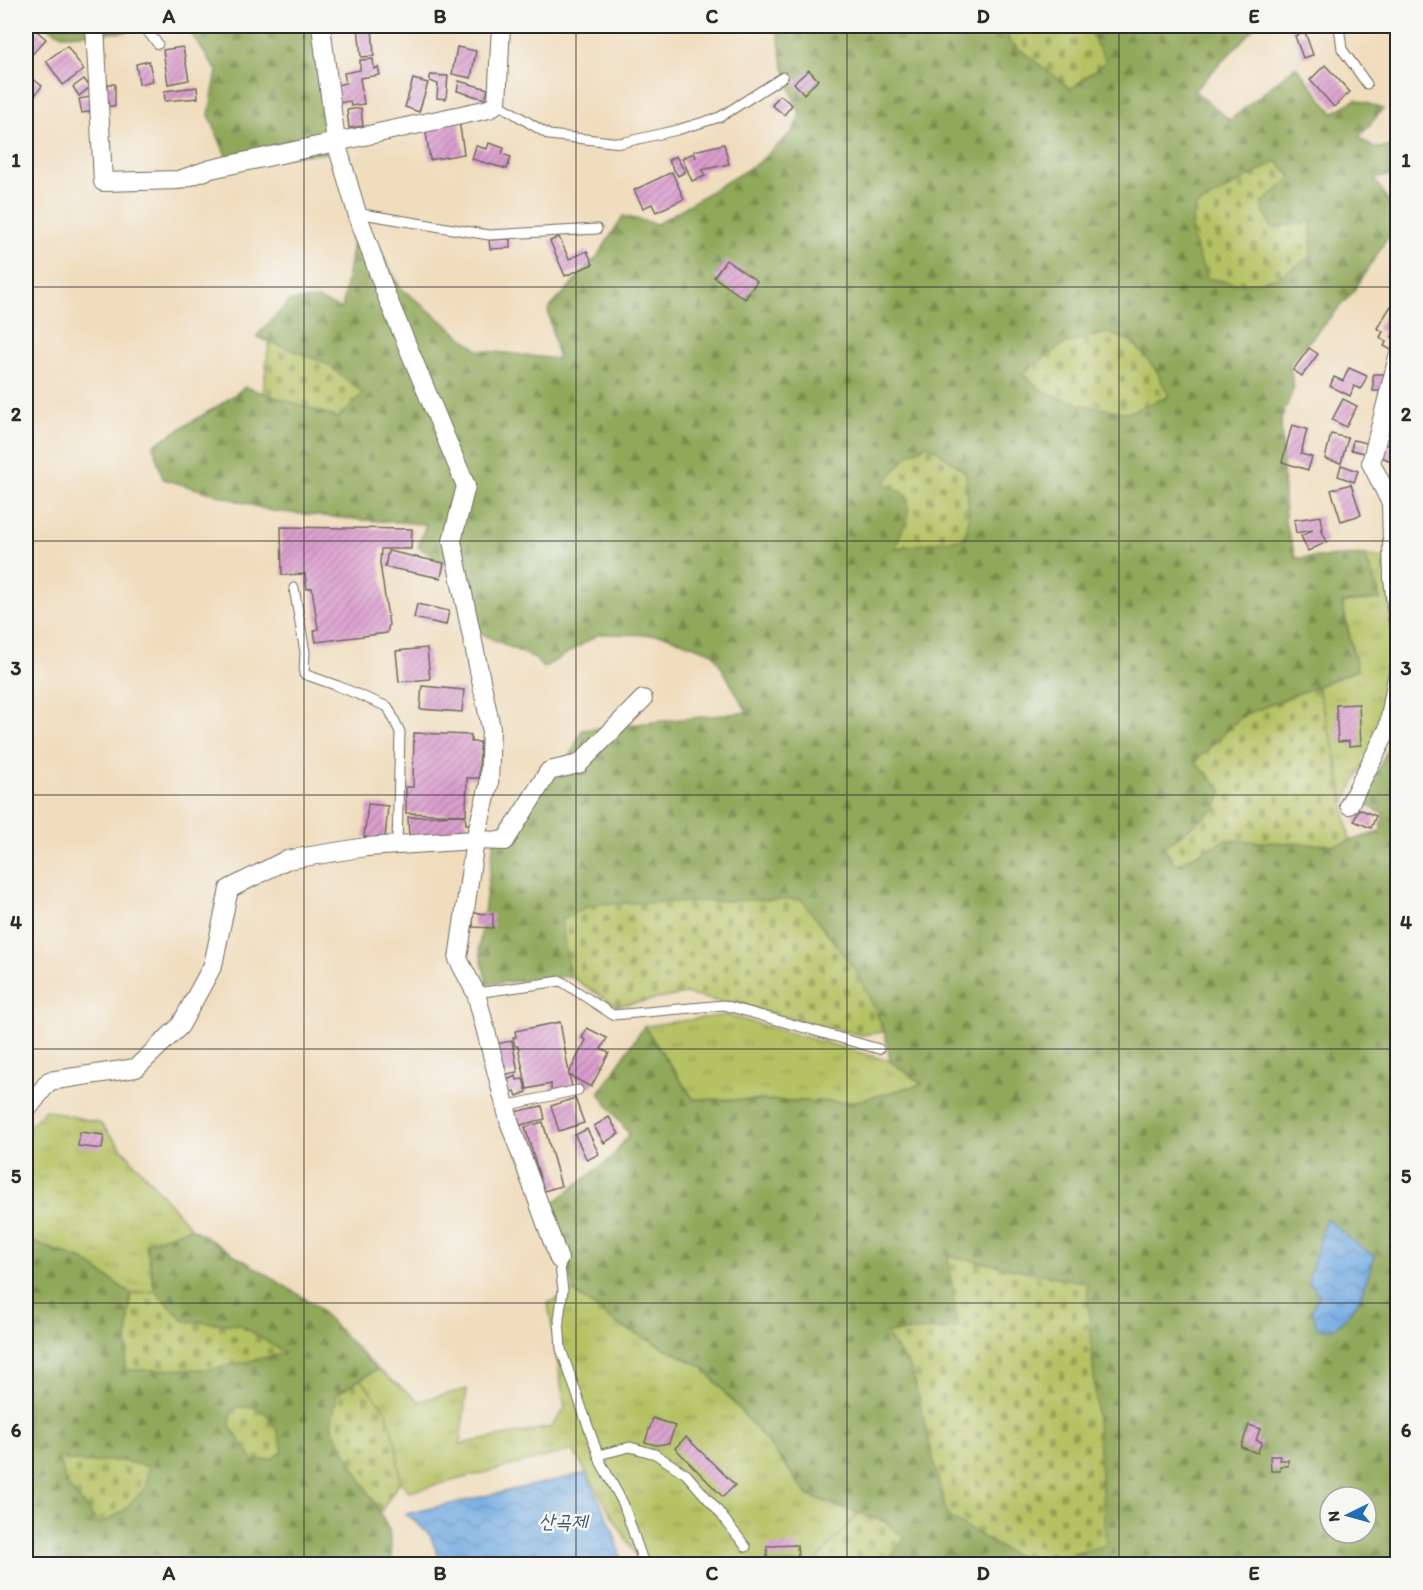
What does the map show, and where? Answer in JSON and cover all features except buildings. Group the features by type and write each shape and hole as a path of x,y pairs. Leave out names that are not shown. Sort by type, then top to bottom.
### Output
{"street":[{"path":"95,26 103,183 179,180 211,169 489,109 496,103 501,26"},
{"path":"321,26 336,142 357,213 387,297 466,486 452,541 491,728 489,785 475,840 458,959 476,993 510,1124 559,1259"},
{"path":"1398,357 1371,463 1390,503 1394,519 1393,578 1398,622"},
{"path":"1349,805 1388,729 1398,672"},
{"path":"26,1111 49,1081 136,1068 180,1026 213,965 229,890 286,860 366,847 475,840 505,841 549,771 579,764 643,699"}],"lane":[{"path":"143,26 159,44"},
{"path":"1339,26 1342,49 1367,84"},
{"path":"496,103 549,135 621,143 720,117 783,77"},
{"path":"357,213 489,235 597,229"},
{"path":"294,588 305,652 304,674 388,707 400,732 397,845"},
{"path":"476,993 561,981 613,1015 724,1005 879,1049"},
{"path":"505,1106 578,1090"},
{"path":"559,1259 563,1290 559,1319 561,1349 601,1464 623,1503 644,1564"},
{"path":"598,1455 630,1447 655,1454 686,1474 746,1547"}],"green space":[{"path":"46,26 141,26 126,32 62,35"},
{"path":"177,26 322,26 326,153 228,161 209,115 217,71 190,32"},
{"path":"775,26 1256,26 1194,91 1230,120 1296,66 1333,113 1356,99 1383,109 1359,137 1374,148 1397,147 1397,174 1374,179 1397,214 1397,223 1353,292 1290,362 1293,390 1281,419 1285,522 1296,558 1365,555 1381,599 1342,603 1357,670 1242,716 1196,762 1223,791 1216,808 1164,847 1177,865 1225,840 1335,845 1380,832 1384,814 1362,803 1397,730 1397,1564 885,1564 905,1538 886,1522 809,1496 764,1438 703,1367 619,1325 573,1291 554,1202 612,1158 629,1134 599,1093 644,1026 693,1099 854,1102 922,1084 890,1061 885,1032 562,920 570,976 487,984 479,948 495,834 543,764 568,761 582,730 747,712 713,653 664,635 599,634 543,668 534,658 477,632 452,569 418,547 426,524 272,511 163,479 153,445 245,387 339,418 326,363 256,337 290,301 317,299 342,309 353,242 348,220 375,242 400,287 478,350 558,359 548,310 597,257 623,216 657,224 758,163 793,131 800,114 785,69"},
{"path":"1006,26 1087,26 1106,61 1071,89 1009,41"},
{"path":"1277,161 1292,178 1261,204 1272,229 1311,220 1311,257 1279,277 1244,285 1207,278 1191,234 1195,207"},
{"path":"1107,333 1133,342 1156,370 1169,396 1128,413 1078,404 1043,391 1022,374 1063,344"},
{"path":"269,341 326,363 363,393 339,418 263,393"},
{"path":"928,444 966,473 969,514 966,538 895,548 909,513 905,494 884,483 908,455"},
{"path":"1365,555 1386,559 1394,654 1383,726 1344,802 1335,753 1317,686 1357,670 1342,603 1380,599"},
{"path":"1317,686 1335,753 1350,841 1335,845 1225,840 1176,865 1164,847 1216,808 1223,791 1195,762 1242,716"},
{"path":"801,899 857,972 885,1032 861,1035 686,994 616,1006 570,976 561,920 593,904"},
{"path":"726,1015 890,1061 923,1084 854,1102 693,1099 644,1026"},
{"path":"45,1110 100,1123 191,1228 146,1243 155,1291 131,1294 83,1260 26,1240 26,1130"},
{"path":"191,1228 314,1304 377,1369 337,1394 331,1426 389,1530 393,1564 26,1564 26,1240 83,1260 131,1294 125,1369 241,1325 184,1321 155,1291 146,1243"},
{"path":"948,1256 1087,1283 1106,1545 1038,1564 1006,1551 947,1516 912,1371 885,1333 958,1328"},
{"path":"155,1291 184,1321 241,1325 285,1353 213,1369 125,1370 131,1294"},
{"path":"573,1291 619,1325 703,1367 764,1438 809,1496 859,1513 819,1560 813,1564 641,1564 573,1450 409,1492 400,1481 396,1445 361,1379 377,1369 419,1401 467,1389 460,1444 551,1427 565,1409 548,1303"},
{"path":"361,1379 386,1411 396,1445 400,1481 380,1513 331,1426 337,1394"},
{"path":"253,1407 267,1415 278,1433 283,1452 271,1459 254,1461 230,1427 232,1408"},
{"path":"59,1457 86,1463 116,1460 148,1466 146,1487 123,1511 100,1525 66,1484"},
{"path":"859,1513 886,1522 905,1538 885,1564 813,1564"}],"water":[{"path":"1326,1218 1376,1257 1359,1300 1349,1314 1333,1329 1317,1328 1312,1309 1319,1294 1308,1282"},
{"name":"산곡제","path":"586,1473 612,1527 623,1564 441,1564 430,1535 406,1514"}]}
